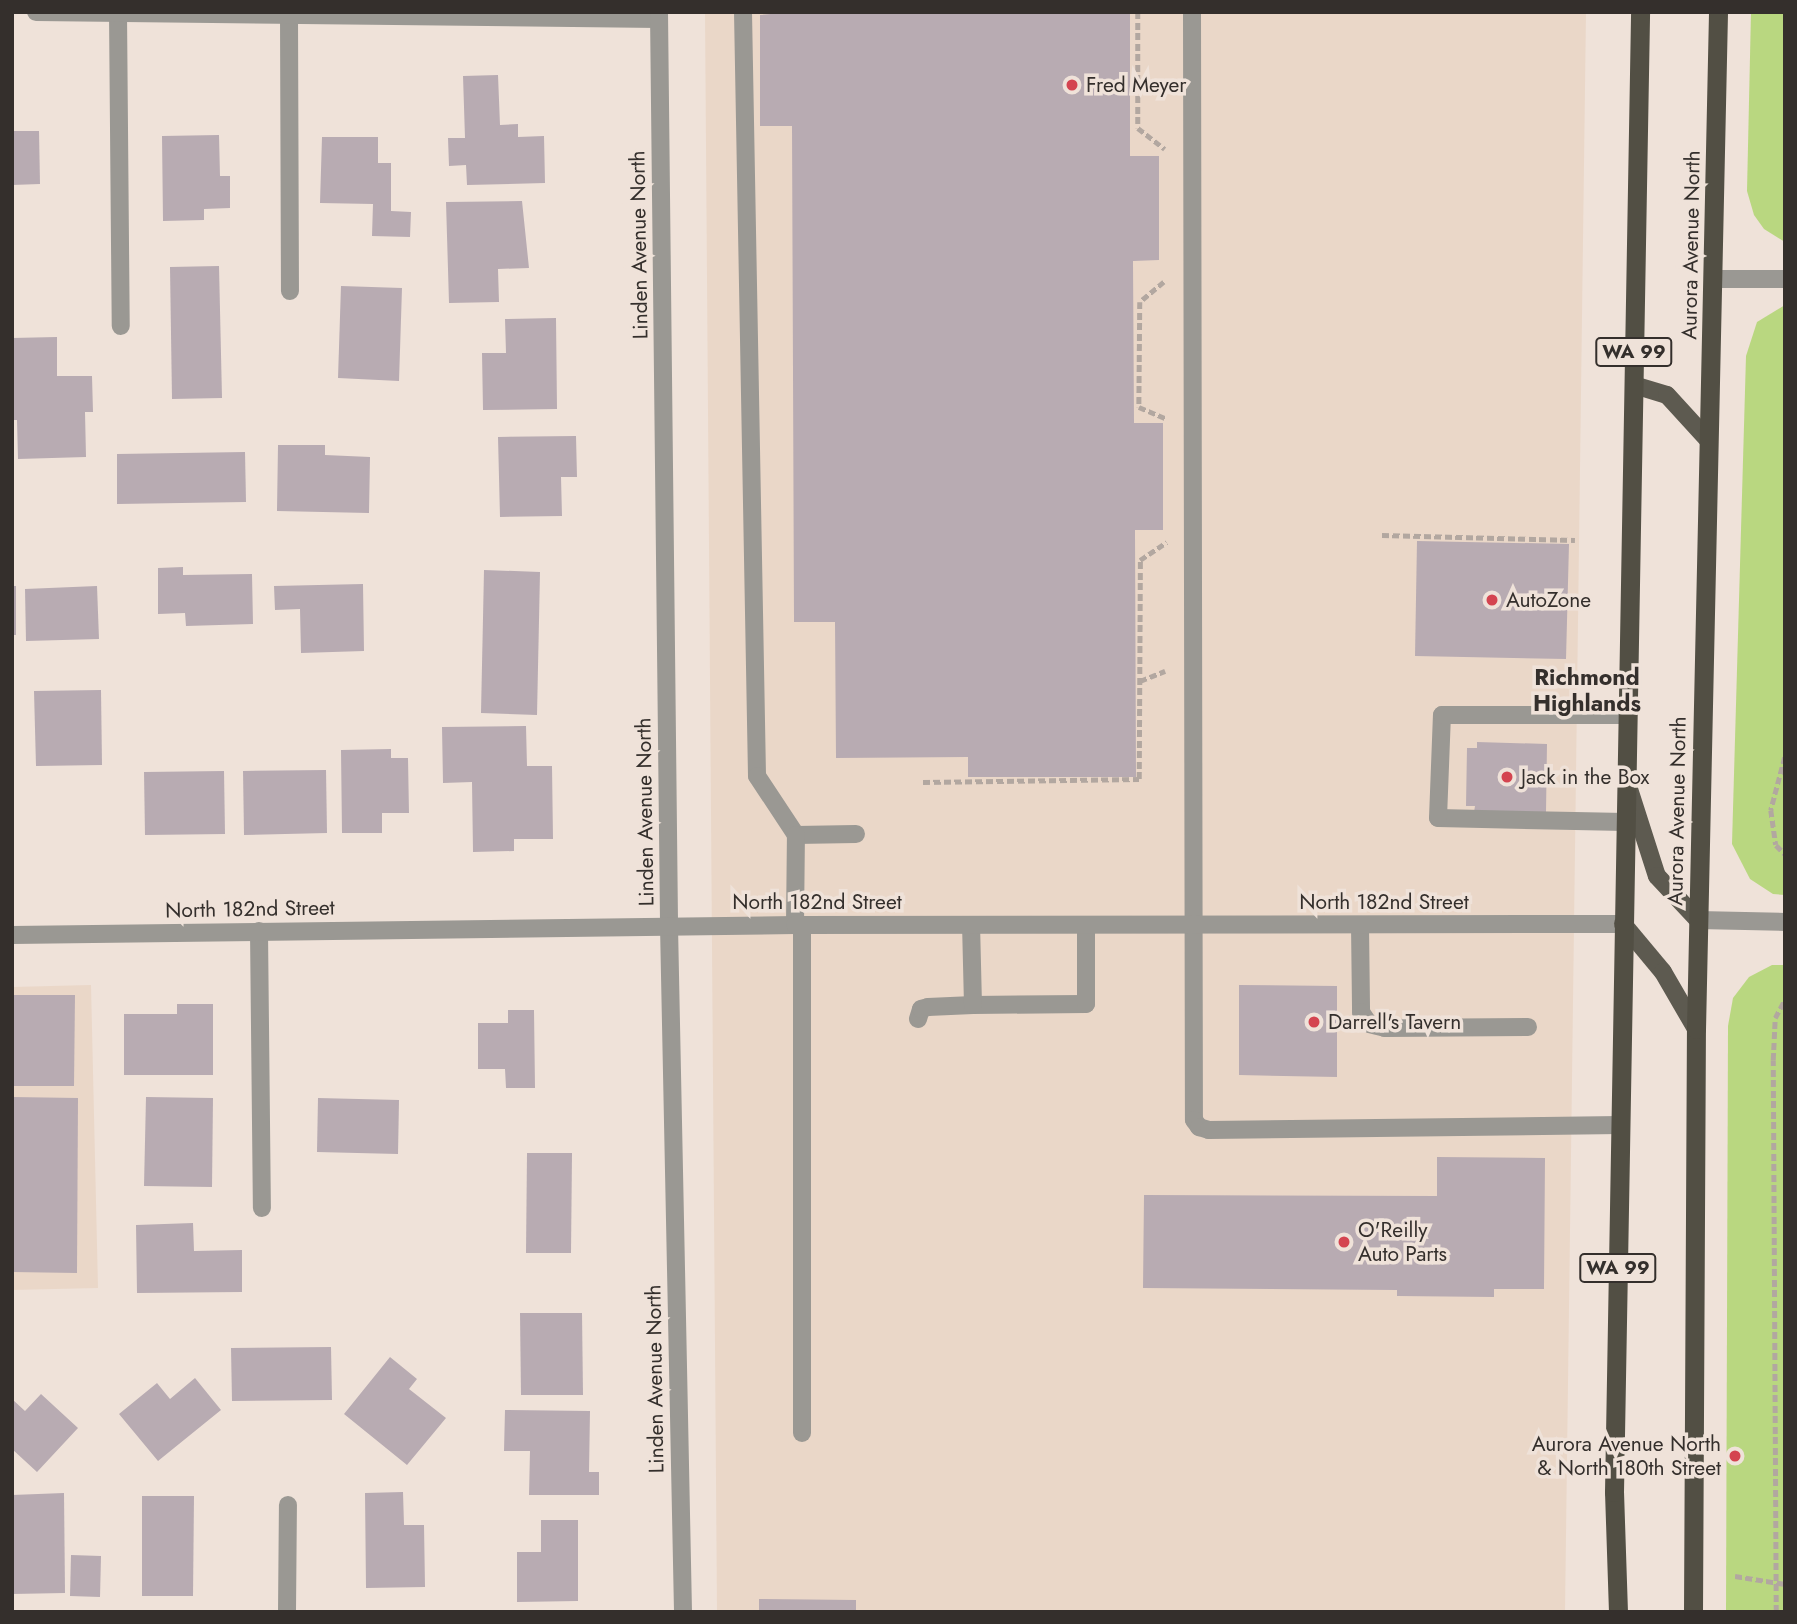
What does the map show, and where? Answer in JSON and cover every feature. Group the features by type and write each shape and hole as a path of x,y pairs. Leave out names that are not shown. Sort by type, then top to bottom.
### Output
{"highway":[{"name":"WA 99","path":"1618,1612 1614,1492 1640,12"},
{"name":"Aurora Avenue North","path":"1693,1612 1696,1029 1715,279 1717,12"}],"main road":[{"path":"1634,385 1667,395 1709,442"},
{"path":"1627,782 1657,876 1698,920"},
{"path":"1623,924 1663,972 1696,1029"}],"street":[{"path":"36,12 659,15"},
{"path":"743,12 757,775 796,835 802,1433"},
{"path":"1192,12 1191,925 1194,1120 1199,1127 1209,1130 1620,1125"},
{"path":"118,13 121,326"},
{"path":"289,15 290,290"},
{"name":"Linden Avenue North","path":"659,15 669,926 682,1612"},
{"path":"1715,279 1785,278"},
{"path":"1625,822 1438,818 1442,715 1628,715"},
{"path":"796,835 856,834"},
{"path":"1698,920 1785,922"},
{"name":"North 182nd Street","path":"12,935 799,925 1623,924"},
{"path":"971,925 973,1006"},
{"path":"918,1020 921,1009 928,1007 1086,1004 1086,925"},
{"path":"1360,925 1361,1012 1368,1024 1385,1028 1528,1027"},
{"path":"259,931 262,1208"},
{"path":"287,1612 288,1505"}],"path":[{"path":"1138,12 1138,128 1167,151"},
{"path":"1166,268 1166,281 1140,302 1139,407 1168,419 1168,433"},
{"path":"923,782 1139,779 1140,560 1168,542 1168,528"},
{"path":"1382,535 1513,541 1574,540"},
{"path":"1785,757 1772,810 1776,845 1785,854"},
{"path":"1776,1612 1773,1060 1775,1018 1785,999"},
{"path":"1735,1576 1785,1584"}],"shaded area":[{"path":"705,12 1586,12 1565,1612 717,1612"},
{"path":"91,985 98,1288 12,1290 12,987"}],"green space":[{"path":"1751,12 1785,12 1785,242 1764,229 1754,215 1747,191"},
{"path":"1785,305 1785,895 1773,894 1750,879 1732,844 1746,356 1757,322"},
{"path":"1772,965 1785,965 1785,1612 1726,1612 1728,1026 1733,998 1749,977"}],"building":[{"path":"793,12 1130,12 1130,156 1159,156 1159,260 1133,261 1134,423 1163,423 1163,530 1135,530 1136,777 968,777 968,757 836,758 835,622 794,622 792,126 760,126 760,15"},
{"path":"498,75 500,125 518,124 518,137 544,136 545,183 467,185 466,165 449,166 448,138 465,138 463,76"},
{"path":"12,131 39,131 40,184 12,185"},
{"path":"219,135 220,176 230,176 230,208 204,209 204,220 163,221 162,136"},
{"path":"322,137 378,137 378,163 391,163 391,211 411,212 410,237 372,236 373,204 320,203"},
{"path":"522,201 529,268 498,269 499,302 449,303 446,202"},
{"path":"219,266 222,398 172,399 170,267"},
{"path":"341,286 402,288 399,381 338,378"},
{"path":"556,318 557,409 483,410 482,353 506,353 505,319"},
{"path":"57,337 57,376 92,376 93,412 85,412 86,457 18,459 17,420 12,420 12,338"},
{"path":"576,436 577,477 561,477 562,516 500,517 498,437"},
{"path":"278,445 325,445 325,455 370,457 369,513 277,511"},
{"path":"245,452 246,502 117,504 117,454"},
{"name":"AutoZone","path":"1417,541 1569,544 1566,659 1415,656"},
{"path":"183,567 183,575 252,574 253,624 186,626 185,613 158,614 158,568"},
{"path":"484,570 540,572 537,715 481,713"},
{"path":"363,584 364,651 301,653 300,609 275,610 274,586"},
{"path":"12,586 16,586 16,635 12,635"},
{"path":"97,586 99,639 26,641 25,589"},
{"path":"101,690 102,765 36,766 34,691"},
{"path":"526,726 527,766 552,766 553,839 514,839 514,851 473,852 472,782 443,783 442,727"},
{"name":"Jack in the Box","path":"1477,742 1547,744 1546,813 1474,812 1475,806 1466,806 1467,748 1477,748"},
{"path":"391,749 391,758 408,758 409,813 382,813 382,833 342,833 341,750"},
{"path":"326,770 327,833 244,835 243,771"},
{"path":"224,771 225,834 145,835 144,772"},
{"path":"1239,985 1337,986 1337,1077 1239,1075"},
{"path":"12,995 75,995 74,1086 12,1086"},
{"path":"177,1004 213,1004 213,1075 124,1075 124,1014 177,1014"},
{"path":"508,1010 534,1010 535,1088 506,1088 505,1069 478,1069 478,1023 508,1023"},
{"path":"12,1097 78,1098 77,1273 12,1272"},
{"path":"146,1097 213,1098 212,1187 144,1186"},
{"path":"318,1098 399,1100 398,1154 317,1152"},
{"path":"527,1153 572,1153 571,1253 526,1253"},
{"name":"O'Reilly Auto Parts","path":"1437,1157 1545,1158 1544,1289 1494,1289 1494,1297 1397,1296 1397,1290 1143,1288 1144,1195 1437,1196"},
{"path":"193,1223 194,1251 242,1250 242,1292 137,1293 136,1225"},
{"path":"520,1313 582,1313 583,1395 521,1395"},
{"path":"331,1347 332,1400 232,1401 231,1348"},
{"path":"390,1357 417,1379 409,1389 446,1418 407,1465 344,1414"},
{"path":"195,1378 221,1410 158,1461 119,1414 157,1383 170,1399"},
{"path":"41,1394 78,1428 37,1472 12,1449 12,1399 25,1411"},
{"path":"505,1410 590,1411 589,1472 599,1472 599,1495 529,1495 530,1451 504,1451"},
{"path":"403,1492 404,1525 424,1525 425,1587 366,1588 365,1493"},
{"path":"64,1493 65,1593 12,1594 12,1495"},
{"path":"142,1496 194,1496 193,1596 142,1596"},
{"path":"541,1520 578,1520 578,1601 517,1602 517,1552 541,1552"},
{"path":"71,1555 101,1556 100,1597 70,1596"},
{"path":"759,1599 856,1600 856,1612 759,1612"}],"place":[{"name":"Fred Meyer","path":"1072,85"},
{"name":"AutoZone","path":"1492,600"},
{"name":"Jack in the Box","path":"1507,777"},
{"name":"Darrell's Tavern","path":"1314,1022"},
{"name":"O'Reilly Auto Parts","path":"1344,1242"},
{"name":"Aurora Avenue North & North 180th Street","path":"1735,1456"}],"district":[{"name":"Richmond Highlands","path":"1587,690"}]}
